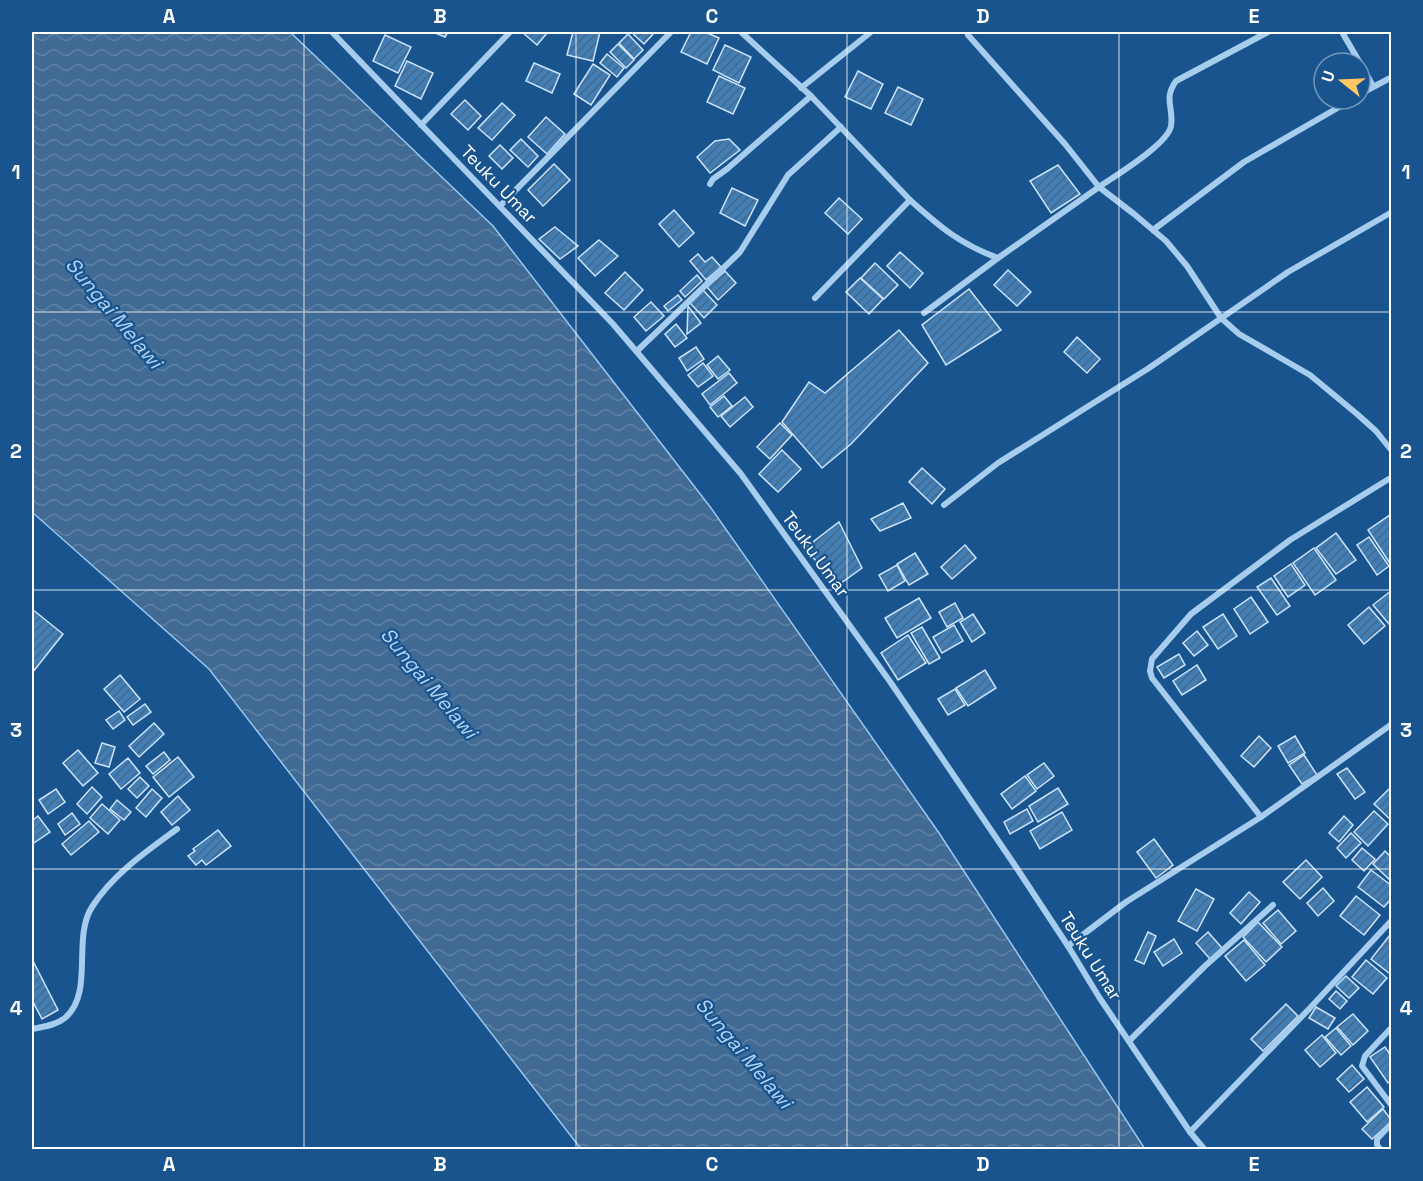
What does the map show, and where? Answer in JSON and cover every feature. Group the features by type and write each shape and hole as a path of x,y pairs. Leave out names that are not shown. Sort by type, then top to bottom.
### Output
{"street":[{"name":"Teuku Umar","path":"332,32 637,351 741,474 891,683 1068,946 1099,998 1190,1132 1205,1149"},
{"path":"421,125 510,32"},
{"path":"500,206 671,32"},
{"path":"741,32 811,96 910,200 945,231 974,249 998,258"},
{"path":"801,88 871,32"},
{"path":"924,314 998,258 1154,149 1171,129 1168,98 1170,89 1176,81 1268,32"},
{"path":"1342,32 1353,51"},
{"path":"968,33 1065,144 1099,187 1153,230 1187,266 1221,318 1239,334 1310,375 1376,431 1392,451"},
{"path":"1373,86 1392,77"},
{"path":"710,184 811,96"},
{"path":"1153,230 1244,162 1332,111"},
{"path":"637,351 740,252 788,176 841,127"},
{"path":"815,298 910,200"},
{"path":"944,505 998,463 1149,368 1288,272 1392,212"},
{"path":"1261,817 1152,678 1150,671 1152,659 1191,614 1290,540 1392,477"},
{"path":"1068,946 1126,902 1261,817 1392,724"},
{"path":"32,1029 60,1022 67,1017 72,1008 80,987 84,927 92,907 123,871 177,829"},
{"path":"1129,1041 1205,966 1273,905"},
{"path":"1190,1132 1392,920"},
{"path":"1392,1027 1365,1056 1362,1066 1392,1107"},
{"path":"1381,1149 1377,1145 1377,1139 1392,1123"}],"water":[{"name":"Sungai Melawi","path":"32,32 290,32 493,226 711,508 939,833 1145,1149 581,1149 209,669 32,512"}],"building":[{"path":"433,32 448,32 445,37"},
{"path":"522,32 548,32 537,45"},
{"path":"573,32 600,32 593,61 567,55"},
{"path":"631,32 655,32 644,44"},
{"path":"691,32 705,32 719,38 707,64 681,52"},
{"path":"628,34 643,50 634,59 619,43"},
{"path":"385,35 411,47 398,73 373,61"},
{"path":"618,44 634,60 626,68 610,52"},
{"path":"725,45 751,57 739,83 713,70"},
{"path":"607,54 624,68 617,77 600,63"},
{"path":"407,61 433,73 421,99 395,86"},
{"path":"534,63 560,74 552,93 526,81"},
{"path":"593,64 610,75 591,105 574,94"},
{"path":"858,71 883,84 871,109 845,97"},
{"path":"719,76 745,88 733,114 707,102"},
{"path":"898,87 923,99 911,125 885,113"},
{"path":"465,100 481,116 468,130 451,114"},
{"path":"502,103 515,115 492,140 478,128"},
{"path":"546,117 565,134 547,154 528,137"},
{"path":"521,139 538,156 528,167 510,150"},
{"path":"729,139 740,150 710,173 697,157 715,141"},
{"path":"500,145 513,158 502,169 489,156"},
{"path":"554,164 570,180 543,206 528,190"},
{"path":"1058,165 1080,194 1051,213 1030,181"},
{"path":"732,188 758,200 745,226 720,213"},
{"path":"839,198 862,219 848,234 825,213"},
{"path":"674,210 694,233 679,247 659,224"},
{"path":"555,227 578,246 560,259 539,239"},
{"path":"599,240 618,256 595,276 578,258"},
{"path":"900,252 923,273 910,288 887,266"},
{"path":"698,254 705,262 712,257 721,267 706,280 690,261"},
{"path":"875,263 898,285 884,299 861,278"},
{"path":"1008,270 1031,292 1017,306 994,285"},
{"path":"725,271 736,283 718,300 707,287"},
{"path":"625,272 643,290 624,310 605,293"},
{"path":"697,275 702,281 685,297 680,291"},
{"path":"860,278 883,299 869,314 846,292"},
{"path":"969,289 1001,330 946,365 922,325"},
{"path":"703,290 717,305 704,318 690,303"},
{"path":"678,295 682,300 668,311 664,306"},
{"path":"651,302 664,316 646,331 634,317"},
{"path":"688,306 701,323 687,334"},
{"path":"676,324 687,338 675,347 665,334"},
{"path":"899,330 928,363 851,444 822,468 782,422 809,382 825,393"},
{"path":"1077,337 1100,359 1087,373 1064,352"},
{"path":"696,347 704,359 687,371 679,358"},
{"path":"718,356 730,370 718,379 707,365"},
{"path":"703,363 713,376 698,387 688,375"},
{"path":"729,373 737,383 710,405 702,394"},
{"path":"724,396 732,406 718,417 710,407"},
{"path":"745,397 753,407 730,427 721,416"},
{"path":"780,423 792,435 770,459 757,447"},
{"path":"782,450 801,469 778,492 759,474"},
{"path":"922,468 945,489 932,504 909,482"},
{"path":"903,503 911,518 880,531 871,519"},
{"path":"1390,515 1392,561 1389,562 1368,530"},
{"path":"839,522 862,568 837,586 805,548"},
{"path":"1336,533 1356,560 1336,574 1316,548"},
{"path":"1369,537 1389,566 1377,575 1357,545"},
{"path":"965,545 976,558 952,579 941,567"},
{"path":"1314,548 1336,580 1315,595 1293,563"},
{"path":"915,553 928,574 909,585 897,564"},
{"path":"1291,564 1305,585 1288,597 1274,576"},
{"path":"897,565 905,581 888,591 879,575"},
{"path":"1271,578 1290,606 1277,615 1257,587"},
{"path":"1392,590 1392,622 1389,624 1373,605"},
{"path":"1251,597 1268,622 1250,634 1234,609"},
{"path":"919,598 931,618 897,638 885,618"},
{"path":"955,603 963,618 947,627 939,612"},
{"path":"1369,607 1385,626 1364,644 1348,625"},
{"path":"32,609 63,634 32,673"},
{"path":"973,614 985,633 972,642 960,622"},
{"path":"1223,614 1237,636 1218,649 1203,627"},
{"path":"954,625 963,641 942,653 933,637"},
{"path":"922,627 940,658 929,664 911,633"},
{"path":"1197,631 1208,645 1194,656 1183,643"},
{"path":"908,635 926,663 898,680 881,653"},
{"path":"1179,654 1185,665 1164,678 1157,667"},
{"path":"1197,665 1206,680 1182,695 1173,681"},
{"path":"985,670 996,688 968,706 956,688"},
{"path":"120,675 140,699 124,712 104,689"},
{"path":"955,689 965,705 948,715 938,699"},
{"path":"145,704 151,712 133,725 127,717"},
{"path":"119,711 125,720 113,729 106,720"},
{"path":"154,723 164,734 139,757 129,746"},
{"path":"1259,736 1271,748 1254,767 1241,756"},
{"path":"1295,736 1305,753 1288,763 1278,746"},
{"path":"102,743 115,747 109,767 95,763"},
{"path":"78,750 98,773 83,786 63,763"},
{"path":"164,752 170,760 153,774 146,766"},
{"path":"1304,755 1317,775 1302,784 1289,765"},
{"path":"178,757 194,777 169,797 153,777"},
{"path":"128,758 140,773 121,789 109,774"},
{"path":"1044,763 1054,776 1037,789 1027,775"},
{"path":"1347,768 1365,792 1355,799 1337,774"},
{"path":"1025,776 1036,791 1012,809 1001,794"},
{"path":"140,777 149,786 137,798 128,789"},
{"path":"92,787 102,797 87,814 77,804"},
{"path":"1058,788 1068,804 1038,822 1029,806"},
{"path":"56,789 65,802 48,814 39,800"},
{"path":"152,789 162,798 146,817 136,808"},
{"path":"1389,789 1392,791 1392,821 1374,804"},
{"path":"178,796 190,810 172,825 161,812"},
{"path":"117,800 131,812 124,820 110,809"},
{"path":"102,804 120,820 108,834 90,818"},
{"path":"1027,809 1033,821 1010,834 1004,822"},
{"path":"1374,811 1388,824 1368,846 1354,832"},
{"path":"1062,812 1072,830 1040,849 1030,831"},
{"path":"72,813 80,824 65,835 58,824"},
{"path":"38,816 50,832 34,843 32,821"},
{"path":"1344,816 1353,825 1339,842 1329,833"},
{"path":"89,821 99,832 71,855 62,844"},
{"path":"218,830 231,846 206,865 202,860 196,865 188,856 195,851 193,849"},
{"path":"1351,833 1361,843 1346,858 1337,848"},
{"path":"1154,839 1173,865 1156,878 1137,852"},
{"path":"1362,848 1375,859 1364,871 1352,860"},
{"path":"1385,851 1392,858 1392,882 1373,864"},
{"path":"1306,860 1322,877 1300,899 1283,882"},
{"path":"1371,870 1392,886 1392,898 1384,907 1358,887"},
{"path":"1323,888 1334,901 1318,916 1307,903"},
{"path":"1196,889 1214,899 1197,931 1178,921"},
{"path":"1249,892 1260,902 1241,924 1230,913"},
{"path":"1356,896 1380,915 1364,935 1340,916"},
{"path":"1278,910 1296,931 1281,944 1263,923"},
{"path":"1258,922 1282,947 1266,962 1243,937"},
{"path":"1148,932 1156,936 1144,964 1135,960"},
{"path":"1208,932 1222,948 1210,959 1196,943"},
{"path":"1390,935 1392,970 1389,973 1371,959"},
{"path":"1174,939 1182,953 1163,966 1154,952"},
{"path":"1244,940 1265,965 1246,981 1225,956"},
{"path":"32,959 58,1010 42,1019 32,1000"},
{"path":"1366,960 1387,978 1373,994 1352,977"},
{"path":"1346,976 1359,988 1349,998 1336,986"},
{"path":"1336,991 1347,1001 1340,1009 1329,999"},
{"path":"1286,1004 1298,1016 1263,1051 1251,1039"},
{"path":"1316,1007 1335,1018 1328,1029 1309,1018"},
{"path":"1353,1014 1368,1031 1353,1045 1337,1027"},
{"path":"1336,1028 1351,1046 1341,1055 1325,1037"},
{"path":"1322,1035 1336,1053 1320,1067 1305,1050"},
{"path":"1385,1047 1392,1057 1392,1080 1388,1083 1370,1057"},
{"path":"1352,1065 1364,1079 1349,1092 1337,1079"},
{"path":"1367,1087 1384,1107 1367,1122 1350,1102"},
{"path":"1383,1109 1392,1121 1372,1139 1362,1129"}]}
